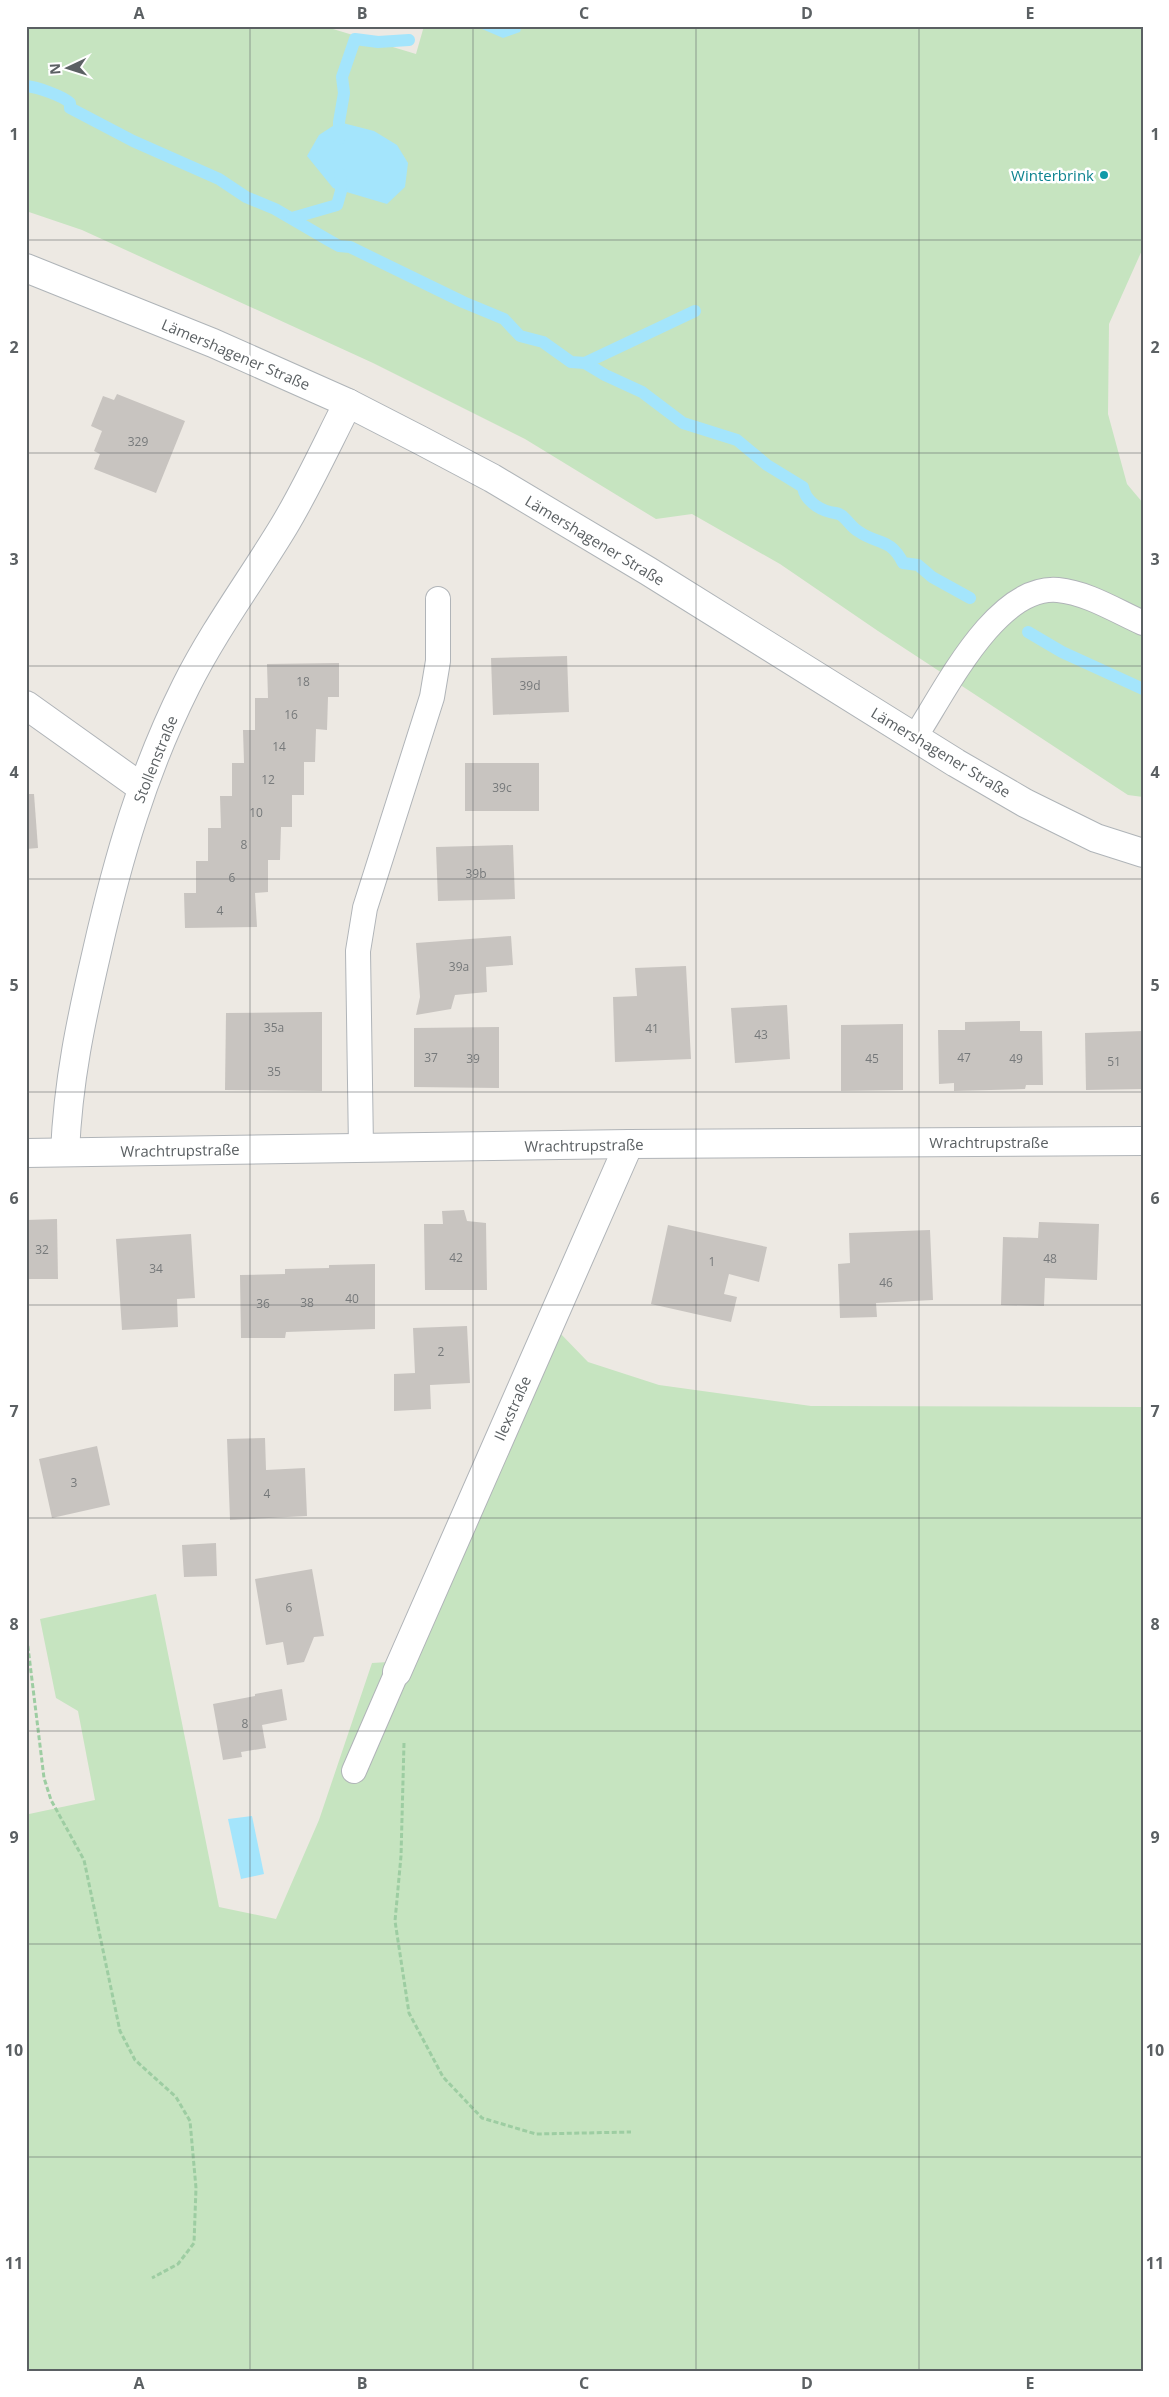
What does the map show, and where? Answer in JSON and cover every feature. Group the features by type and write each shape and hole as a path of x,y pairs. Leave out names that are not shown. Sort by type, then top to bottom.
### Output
{"street":[{"name":"Lämershagener Straße","path":"26,268 213,343 348,402 492,478 648,571 915,737 1034,807 1096,838 1143,853"},
{"name":"Stollenstraße","path":"65,1152 67,1105 76,1044 122,846 141,787 187,684 229,611 288,518 315,471 348,402"},
{"path":"26,705 141,787"},
{"name":"Wrachtrupstraße","path":"26,1152 629,1144 1143,1141"},
{"name":"Ilexstraße","path":"397,1672 629,1144"}],"lane":[{"path":"915,737 979,637 1003,611 1030,594 1056,590 1084,596 1143,623"},
{"path":"361,1148 358,951 365,908 432,697 438,661 438,599"},
{"path":"354,1771 397,1672"}],"path":[{"path":"26,1631 44,1778 51,1800 84,1860 120,2032 135,2060 176,2097 190,2121 196,2188 194,2243 178,2264 152,2278"},
{"path":"405,1740 401,1856 395,1921 409,2013 443,2077 482,2118 536,2134 631,2132"}],"green space":[{"path":"26,26 323,26 416,54 424,26 1143,26 1143,248 1109,324 1108,414 1127,484 1143,503 1143,797 1128,795 878,631 780,564 692,514 656,519 525,439 373,363 82,230 26,211"},
{"path":"558,1331 588,1362 659,1385 811,1406 1143,1407 1143,2371 26,2371 26,1802 29,1814 95,1800 78,1711 56,1698 40,1619 156,1594 219,1907 276,1919 319,1820 372,1663 388,1662 383,1674 401,1684"}],"water":[{"path":"475,26 522,26 520,32 503,38"},
{"path":"339,122 374,131 397,145 408,163 405,187 387,204 333,188 307,156 319,135"},
{"path":"252,1816 264,1874 241,1879 228,1819"}],"building":[{"path":"117,394 185,421 156,493 94,469 100,454 94,451 102,431 91,426 103,396 114,400"},
{"path":"567,656 569,712 493,715 491,658"},
{"path":"339,663 339,697 328,697 327,730 316,729 315,762 304,762 304,795 292,795 292,827 281,827 280,860 268,860 268,892 255,893 257,927 185,928 184,893 196,893 196,861 208,861 208,828 221,828 220,796 232,796 232,763 244,763 243,730 255,730 255,698 268,698 267,664"},
{"path":"465,763 539,763 539,811 465,811"},
{"path":"26,794 34,794 38,848 26,849"},
{"path":"513,845 515,899 438,901 436,847"},
{"path":"511,936 513,965 486,967 487,992 455,995 451,1009 416,1015 420,997 416,943"},
{"path":"686,966 691,1059 615,1062 613,997 637,996 635,968"},
{"path":"787,1005 790,1059 735,1063 731,1008"},
{"path":"322,1012 322,1091 225,1090 226,1013"},
{"path":"1020,1021 1020,1031 1042,1031 1043,1085 1026,1085 1025,1089 954,1091 954,1083 939,1084 938,1030 965,1030 965,1022"},
{"path":"903,1024 903,1090 841,1091 841,1025"},
{"path":"499,1027 499,1088 414,1087 414,1028"},
{"path":"1143,1031 1143,1089 1086,1090 1085,1033"},
{"path":"464,1210 467,1221 486,1223 487,1290 425,1290 424,1224 443,1224 442,1211"},
{"path":"57,1219 58,1279 26,1279 26,1220"},
{"path":"1039,1222 1099,1224 1097,1280 1045,1278 1044,1306 1001,1305 1003,1237 1038,1238"},
{"path":"668,1225 767,1247 759,1282 729,1274 724,1294 737,1297 731,1322 651,1304"},
{"path":"930,1230 933,1300 876,1303 877,1317 840,1318 838,1264 850,1263 849,1233"},
{"path":"191,1234 195,1298 177,1299 178,1327 122,1330 116,1239"},
{"path":"375,1264 375,1329 286,1332 285,1338 241,1338 240,1275 285,1274 285,1269 329,1268 329,1265"},
{"path":"467,1326 470,1383 430,1385 431,1409 394,1411 394,1374 415,1373 413,1328"},
{"path":"265,1438 266,1470 305,1468 307,1516 230,1520 227,1439"},
{"path":"97,1446 110,1505 52,1518 39,1459"},
{"path":"216,1543 217,1576 184,1577 182,1545"},
{"path":"312,1569 324,1636 314,1637 304,1662 287,1665 283,1642 266,1645 255,1579"},
{"path":"282,1689 287,1720 262,1725 266,1748 241,1752 242,1757 223,1760 213,1704"}],"waterway":[{"path":"339,139 339,122 344,93 342,77 355,39 378,42 409,40"},
{"path":"26,86 43,90 62,98 70,103 70,108 133,141 219,179 246,197 275,209 339,246 350,247 463,302 504,319 520,336 543,342 571,362 585,363 605,375 642,392 683,423 737,440 767,465 803,487 806,496 817,506 825,511 841,515 858,531 888,545 903,563 918,565 932,577 970,598"},
{"path":"292,218 337,205 341,191 340,174"},
{"path":"585,363 695,311"},
{"path":"1028,632 1062,652 1143,689"}],"place":[{"name":"Winterbrink","path":"1104,175"}]}
